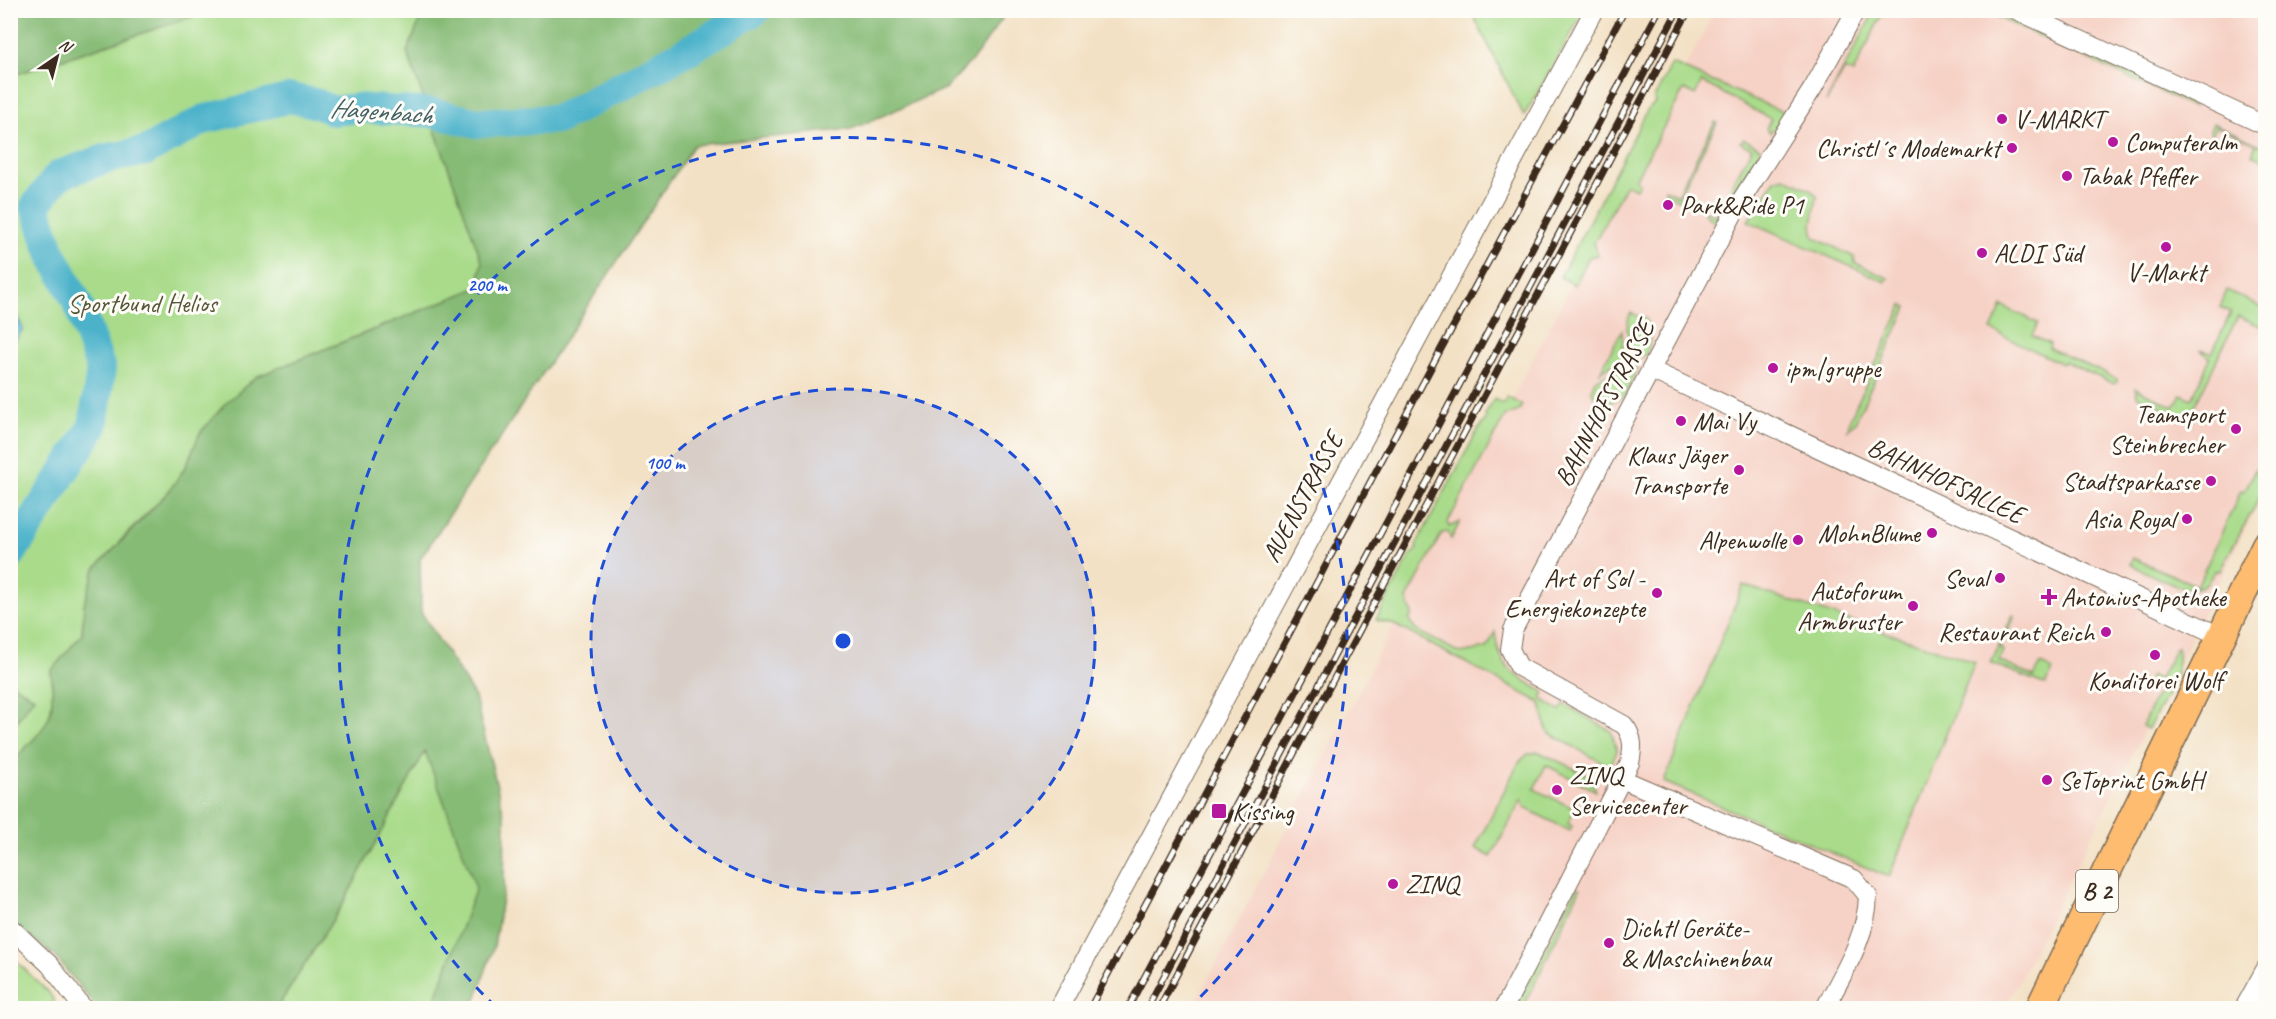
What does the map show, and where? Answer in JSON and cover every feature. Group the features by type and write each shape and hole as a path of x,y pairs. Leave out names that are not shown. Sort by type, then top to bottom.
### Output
{"main road":[{"name":"B 2","path":"2040,1008 2265,545"}],"street":[{"name":"AUENSTRASSE","path":"1059,1008 1594,10"},
{"name":"BAHNHOFSTRASSE","path":"1504,1008 1620,781 1633,751 1630,732 1624,725 1520,667 1510,649 1513,630 1738,205 1814,88 1856,10"},
{"path":"2016,10 2265,126"},
{"name":"BAHNHOFSALLEE","path":"1650,370 2220,636"},
{"path":"1620,781 1854,879 1868,896 1868,914 1863,930 1825,1008"},
{"path":"10,927 50,965 82,1008"},
{"path":"2244,1008 2265,968"}],"shaded area":[{"path":"1715,11 2265,11 2265,490 2005,1008 1193,1008"}],"green space":[{"path":"11,10 210,10 210,11 11,76"},
{"path":"432,10 1004,11 1002,19 975,57 946,88 852,129 694,145 420,559 421,612 475,697 505,819 504,887 494,946 473,1008 432,1008 476,888 425,751 341,907 277,1008 97,1008 55,956 11,922 10,764 46,724 52,703 51,671 82,634 84,604 95,569 170,490 186,466 200,433 226,403 256,377 477,288 482,262 407,52 421,18"},
{"path":"1875,10 1883,12 1853,73 1845,69 1826,102"},
{"name":"Sportbund Helios","path":"210,11 432,11 421,18 407,52 483,262 477,288 256,377 226,404 200,433 186,466 170,490 121,540 84,604 82,634 51,671 52,703 46,724 11,764 11,76"},
{"path":"1471,11 1584,11 1524,116"},
{"path":"1984,11 1996,11 2188,99 2193,107"},
{"path":"1672,64 1786,113 1770,133 1766,129 1771,119 1702,82 1695,95 1684,89 1635,180 1639,183 1636,189 1626,184 1594,243 1598,255 1589,257 1575,285 1560,277 1648,109 1655,103 1654,98"},
{"path":"1715,122 1717,123 1679,196 1689,202 1686,204 1666,194 1665,189 1677,195"},
{"path":"2213,123 2265,148 2263,160 2252,155 2256,144 2216,126 2212,136 2210,131"},
{"path":"1744,139 1761,148 1715,222 1705,215 1704,210 1715,215 1752,148 1740,142"},
{"path":"1784,177 1810,189 1817,196 1812,225 1814,237 1854,257 1855,263 1888,278 1886,282 1748,221 1775,180"},
{"path":"2227,290 2265,309 2265,328 2238,316 2190,416 2193,418 2192,421 2137,396 2135,388 2174,407 2181,394 2192,399 2210,358 2200,350 2212,353 2231,312 2220,307"},
{"path":"1903,305 1907,307 1855,422 1848,430 1850,419"},
{"path":"2002,306 2038,323 2032,336 2050,344 2049,348 2117,379 2117,382 2114,384 2064,361 2062,364 1991,330"},
{"path":"1631,313 1646,319 1650,333 1646,355 1639,358 1632,349 1628,337 1627,324"},
{"path":"1622,330 1624,357 1600,372"},
{"path":"1626,366 1637,368 1625,396 1609,403 1597,400 1591,390 1595,380"},
{"path":"1507,397 1522,405 1519,411 1505,416 1448,522 1449,527 1460,522 1451,539 1448,532 1442,533 1407,599 1412,614 1409,620 1415,630 1460,653 1487,648 1495,632 1504,663 1516,675 1544,692 1541,699 1560,711 1564,704 1611,731 1617,751 1610,767 1549,733 1539,702 1395,625 1376,620 1410,556 1417,550 1416,545 1486,419 1485,415 1494,399 1503,404"},
{"path":"2265,450 2265,488 2220,570 2215,571 2205,585 2195,588 2176,586 2130,564 2133,558 2197,586 2241,491 2244,492"},
{"path":"1743,585 1975,662 1889,877 1664,782"},
{"path":"2013,615 2015,616 2000,648 2003,650 1999,661 2034,677 2041,664 2053,670 2046,685 1991,663"},
{"path":"2177,647 2177,668 2174,678 2148,729 2142,726 2159,689 2147,684 2151,676 2159,679"},
{"path":"11,683 34,697 11,729"},
{"path":"425,751 477,888 432,1008 277,1008 341,907"},
{"path":"1539,752 1590,776 1596,791 1546,765 1534,789 1575,809 1568,824 1572,826 1570,831 1525,808 1522,799 1491,857 1475,848 1519,762 1528,754"},
{"path":"1577,887 1580,889 1523,1008 1516,1008"},
{"path":"10,955 50,994 58,1008 11,1008"}],"water":[{"path":"11,308 23,329 11,347"}],"waterway":[{"name":"Hagenbach","path":"10,556 93,426 101,369 78,304 50,250 35,206 59,175 105,159 146,151 205,119 291,98 318,104 333,111 357,108 433,113 477,123 559,119 685,52 756,10"}],"railway":[{"path":"1090,1008 1441,349 1625,10"},
{"path":"1128,1008 1659,10"},
{"path":"1147,1008 1678,10"},
{"path":"1159,1008 1689,10"}],"place":[{"name":"V-MARKT","path":"2002,119"},
{"name":"Computeralm","path":"2113,142"},
{"name":"Christl´s Modemarkt","path":"2012,148"},
{"name":"Tabak Pfeffer","path":"2067,176"},
{"name":"Park&Ride P1","path":"1668,205"},
{"name":"V-Markt","path":"2166,247"},
{"name":"ALDI Süd","path":"1982,253"},
{"name":"ipm|gruppe","path":"1773,368"},
{"name":"Mai Vy","path":"1681,421"},
{"name":"Teamsport Steinbrecher","path":"2236,429"},
{"name":"Klaus Jäger Transporte","path":"1739,470"},
{"name":"Stadtsparkasse","path":"2211,481"},
{"name":"Asia Royal","path":"2187,519"},
{"name":"MohnBlume","path":"1932,533"},
{"name":"Alpenwolle","path":"1798,540"},
{"name":"Seval","path":"2000,578"},
{"name":"Art of Sol - Energiekonzepte","path":"1657,593"},
{"name":"Antonius-Apotheke","path":"2049,597"},
{"name":"Autoforum Armbruster","path":"1913,606"},
{"name":"Restaurant Reich","path":"2106,632"},
{"name":"Konditorei Wolf","path":"2155,655"},
{"name":"SeToprint GmbH","path":"2047,780"},
{"name":"ZINQ Servicecenter","path":"1557,790"},
{"name":"Kissing","path":"1219,811"},
{"name":"ZINQ","path":"1393,884"},
{"name":"Dichtl Geräte- & Maschinenbau","path":"1609,943"}]}
